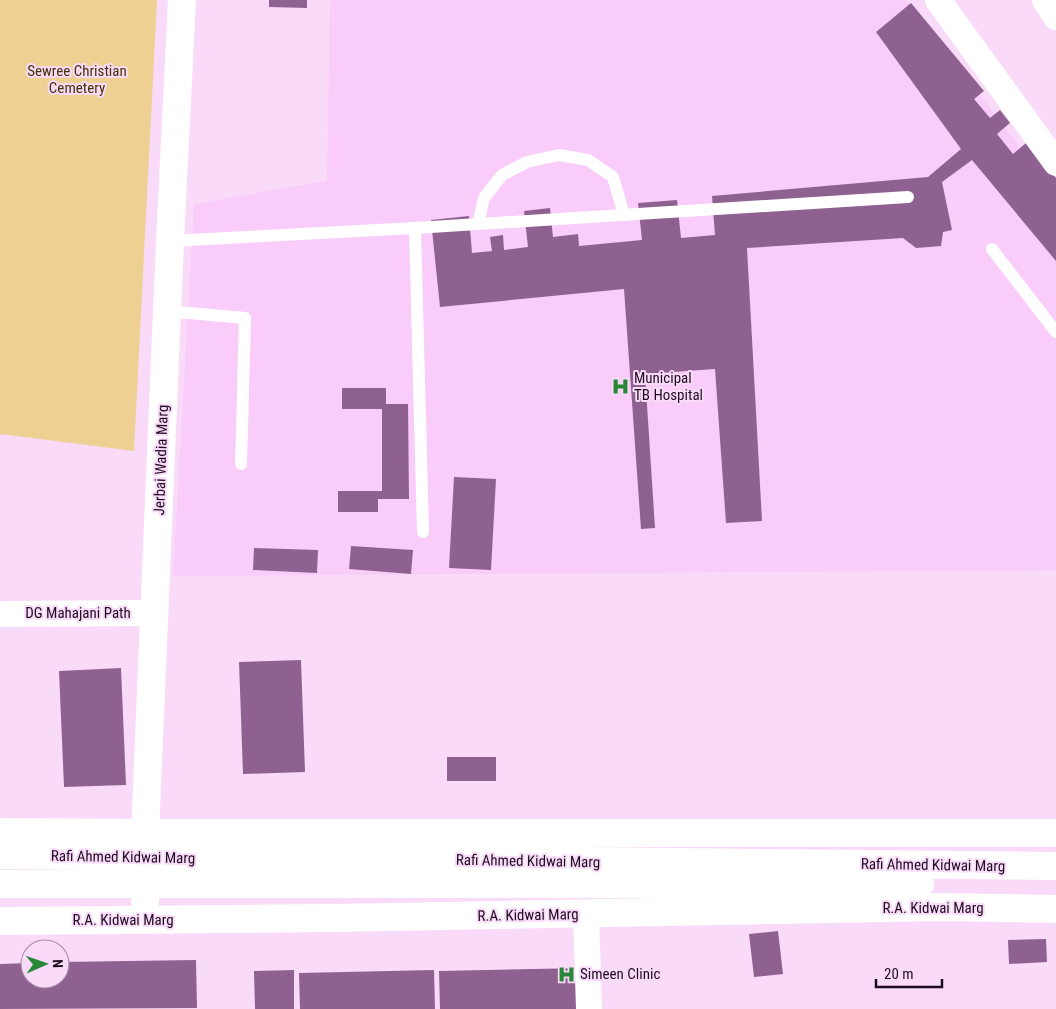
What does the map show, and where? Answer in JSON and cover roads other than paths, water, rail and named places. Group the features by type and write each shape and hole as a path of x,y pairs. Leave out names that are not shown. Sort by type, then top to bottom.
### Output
{"main road":[{"name":"Jerbai Wadia Marg","path":"145,920 145,858 170,241 182,0"},
{"path":"0,832 145,858 1056,884"},
{"path":"0,884 145,858 1056,833"},
{"name":"Rafi Ahmed Kidwai Marg","path":"0,855 1056,866"},
{"name":"R.A. Kidwai Marg","path":"0,921 586,914 940,907 1056,909"}],"street":[{"path":"938,0 1056,163"},
{"path":"1044,0 1056,17"},
{"name":"DG Mahajani Path","path":"0,614 155,613"},
{"path":"586,914 589,1009"}],"lane":[{"path":"478,224 484,198 502,175 527,162 560,154 588,160 613,177 624,215"},
{"path":"170,241 415,228 908,197"},
{"path":"415,228 424,532"},
{"path":"992,249 1056,332"},
{"path":"167,311 245,318 241,464"}],"place":[{"name":"Municipal TB Hospital","path":"620,387"},
{"name":"Simeen Clinic","path":"566,974"}],"park label":[{"name":"Sewree Christian Cemetery","path":"77,80"}]}
